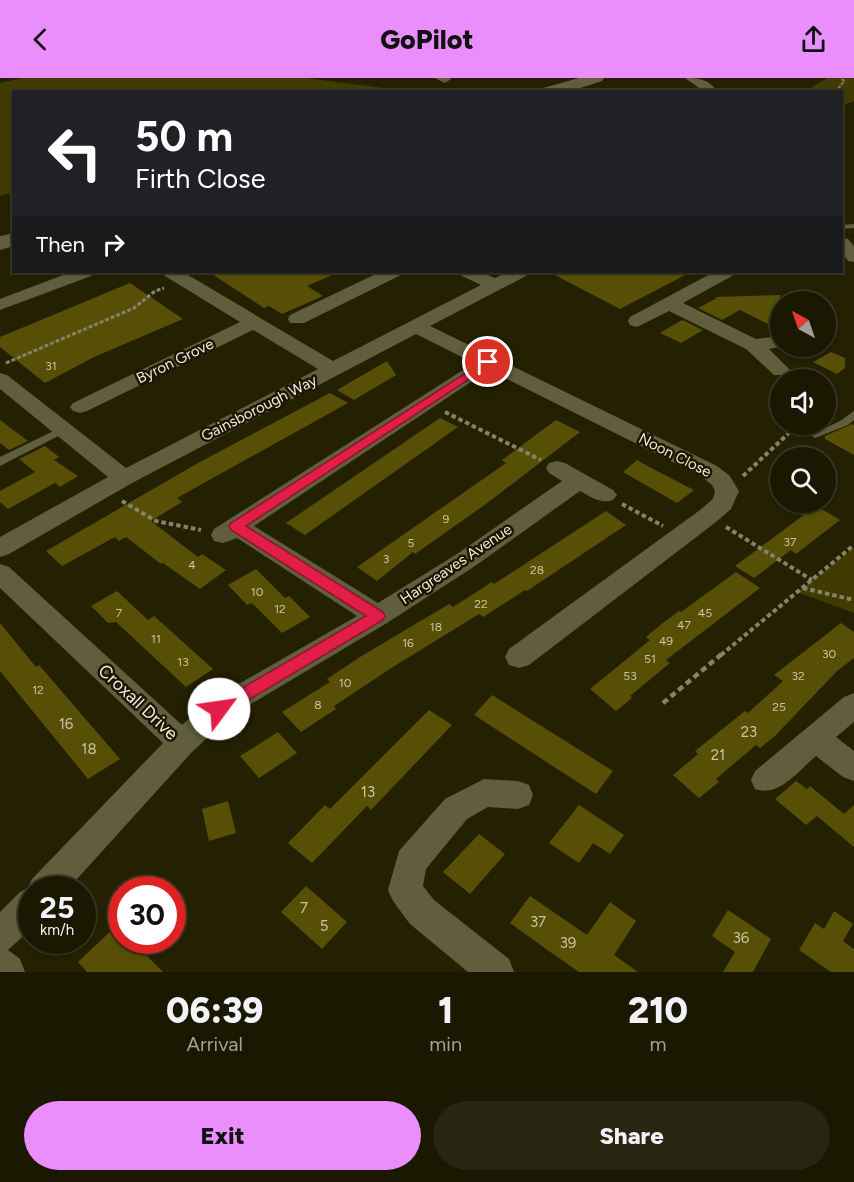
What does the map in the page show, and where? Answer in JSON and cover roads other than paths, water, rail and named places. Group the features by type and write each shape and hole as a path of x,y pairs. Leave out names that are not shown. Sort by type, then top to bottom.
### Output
{"street":[{"path":"556,90 596,78"},
{"path":"691,78 705,84 710,90"},
{"path":"843,244 854,257"},
{"path":"0,305 82,273"},
{"path":"297,319 334,294 390,273"},
{"path":"470,273 496,285"},
{"name":"Gainsborough Way","path":"0,548 124,478 518,273"},
{"path":"637,321 724,273"},
{"path":"178,275 333,370"},
{"path":"670,304 753,345 779,369"},
{"name":"Byron Grove","path":"86,399 254,322"},
{"name":"Noon Close","path":"417,327 709,471 721,480 727,491 723,503 708,516 528,656"},
{"path":"753,345 770,343"},
{"path":"378,616 229,531 488,362"},
{"path":"3,386 64,429 124,478"},
{"name":"Hargreaves Avenue","path":"182,743 219,709 378,616 466,560 568,474 605,495"},
{"name":"Croxall Drive","path":"0,573 182,743 57,876"},
{"path":"766,780 854,705"},
{"path":"815,738 854,768"},
{"path":"492,971 422,912 405,890 411,862 456,809 484,793 518,795"},
{"path":"0,936 18,917"},
{"path":"0,964 7,972"}],"lane":[{"path":"836,426 854,414"},
{"path":"0,462 64,429"}]}
